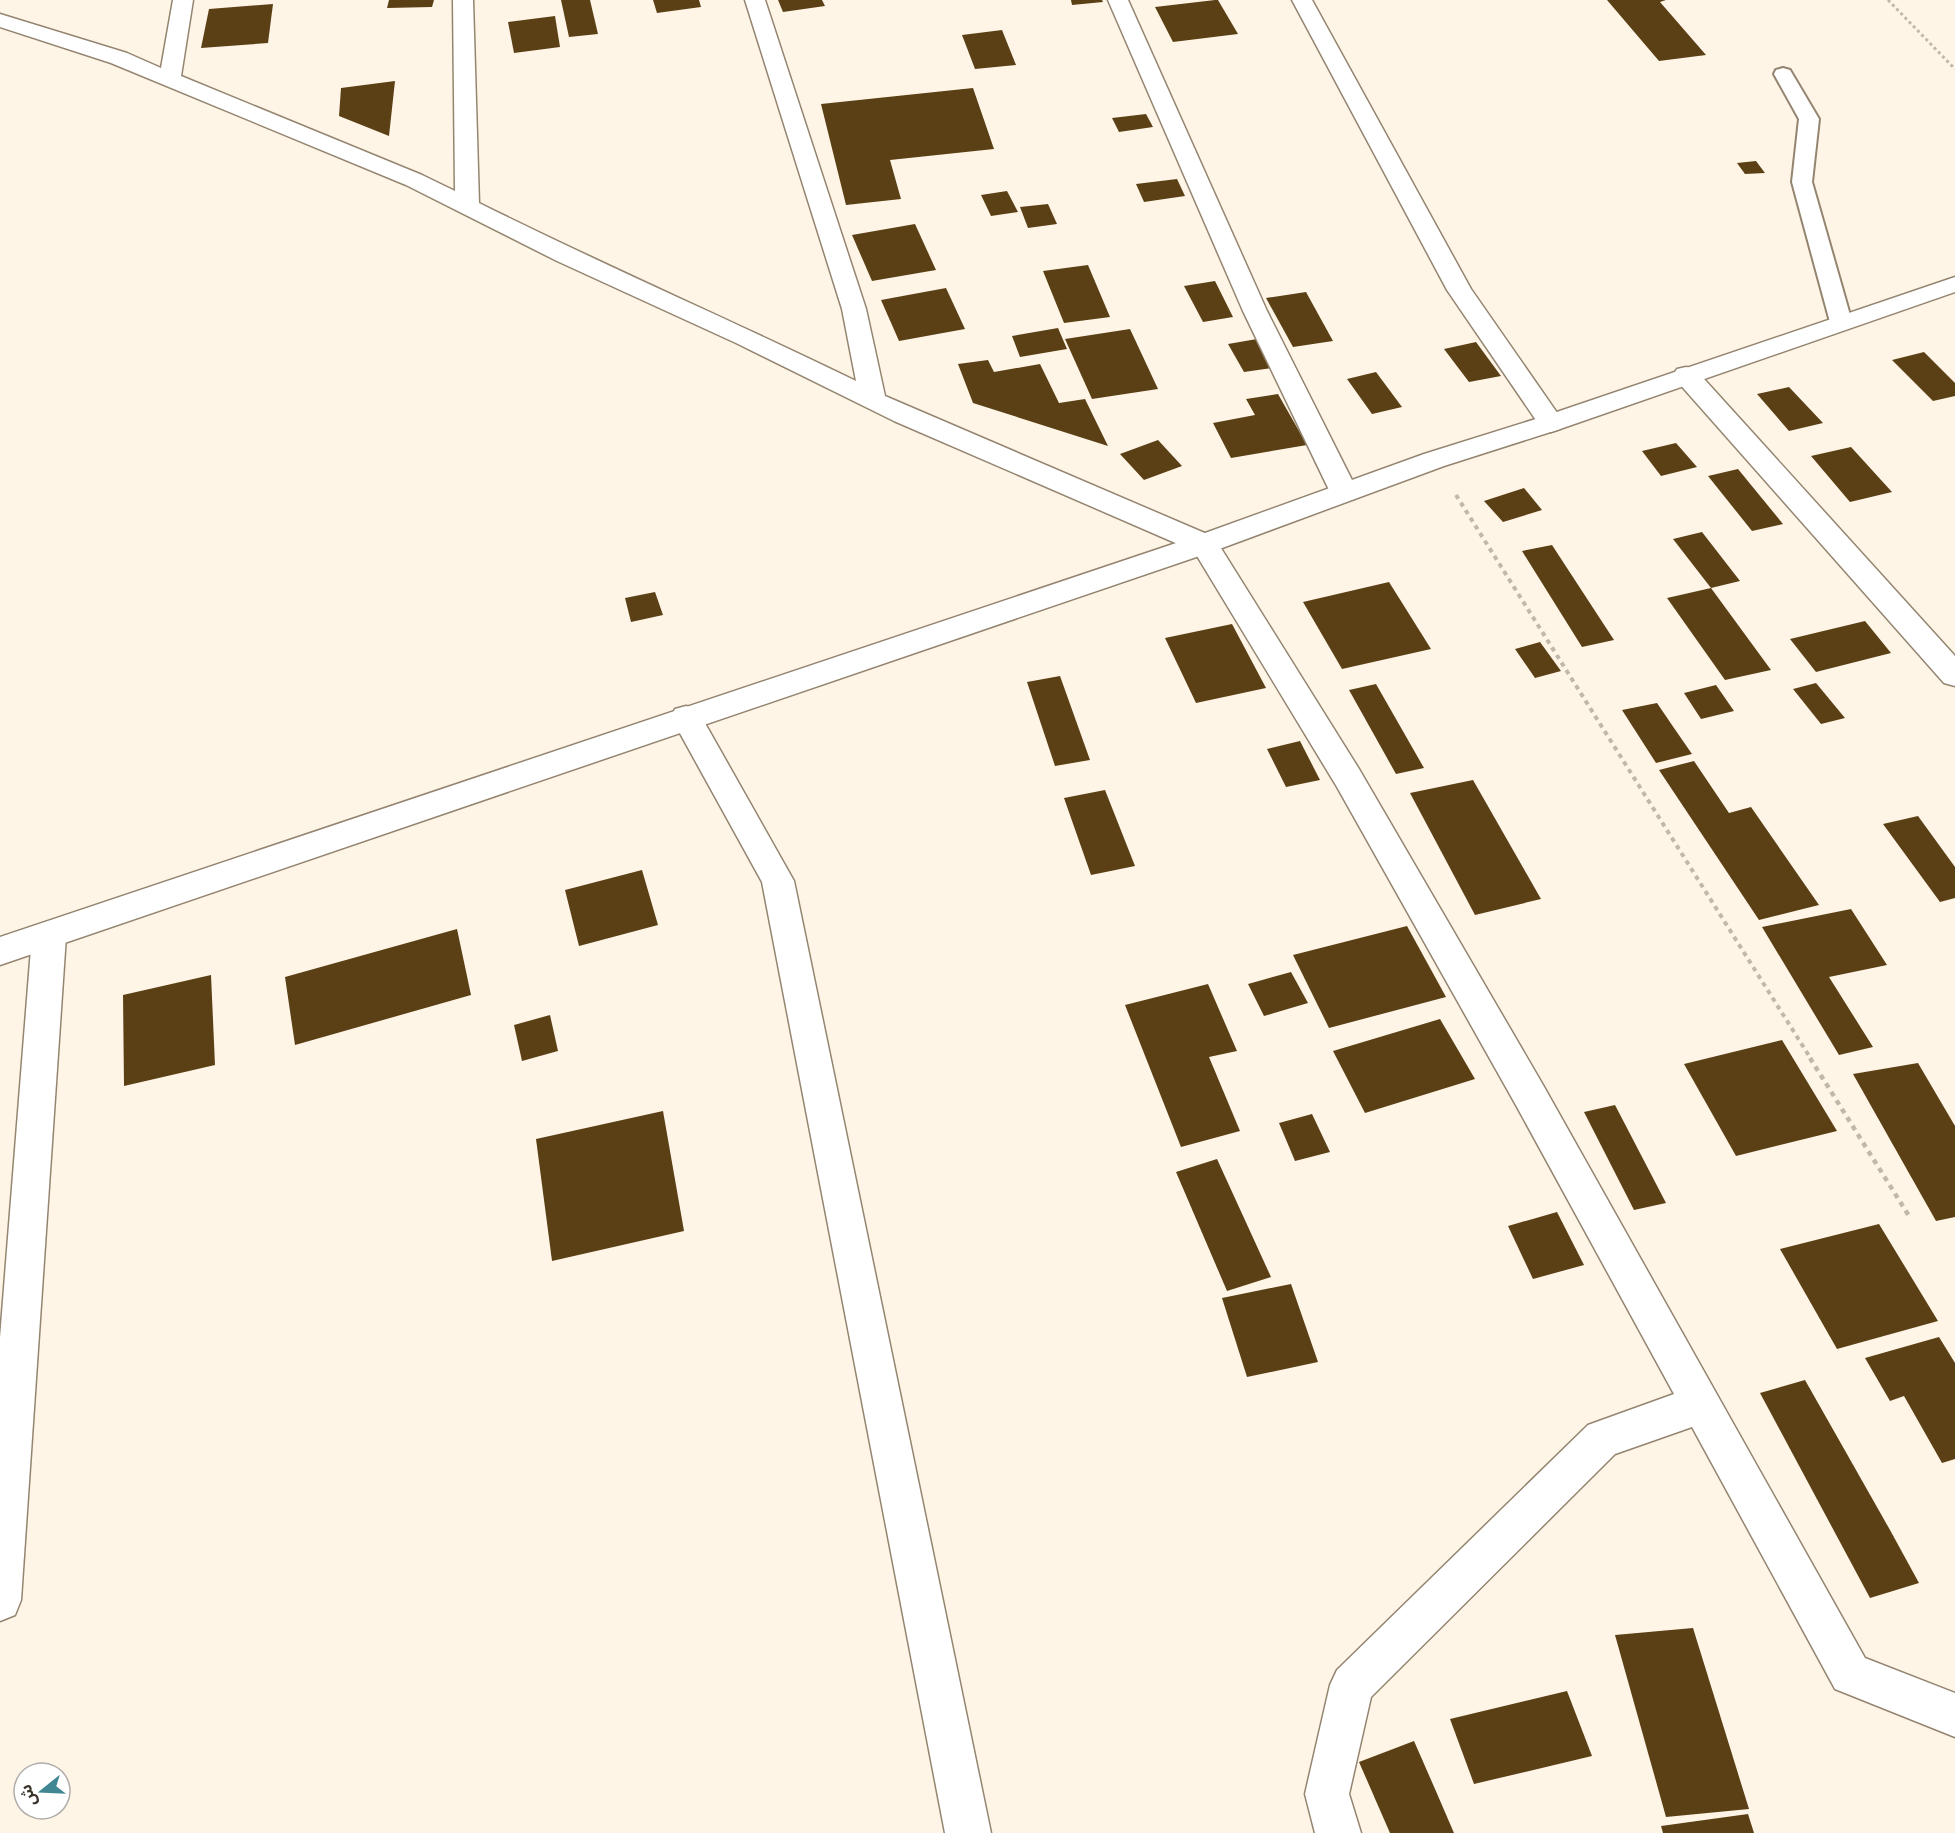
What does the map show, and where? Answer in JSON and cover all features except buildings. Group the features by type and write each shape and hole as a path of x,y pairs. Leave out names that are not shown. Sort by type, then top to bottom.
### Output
{"street":[{"path":"170,79 183,0"},
{"path":"463,0 467,206"},
{"path":"754,0 854,309 873,400"},
{"path":"1118,0 1255,311 1344,492"},
{"path":"1302,0 1459,290 1551,423"},
{"path":"0,20 119,58 414,180 873,400 1204,544 1354,788 1530,1096 1850,1674 1955,1715"},
{"path":"0,951 686,717 1204,544 1434,460 1551,423 1955,284"},
{"path":"1686,375 1955,675"},
{"path":"686,717 778,882 968,1833"},
{"path":"0,1600 49,936"},
{"path":"1338,1833 1327,1794 1352,1685 1602,1439 1701,1404"}],"lane":[{"path":"1783,74 1809,119 1802,182 1841,322"}],"path":[{"path":"1888,0 1955,69"},
{"path":"1434,460 1909,1216"}]}
